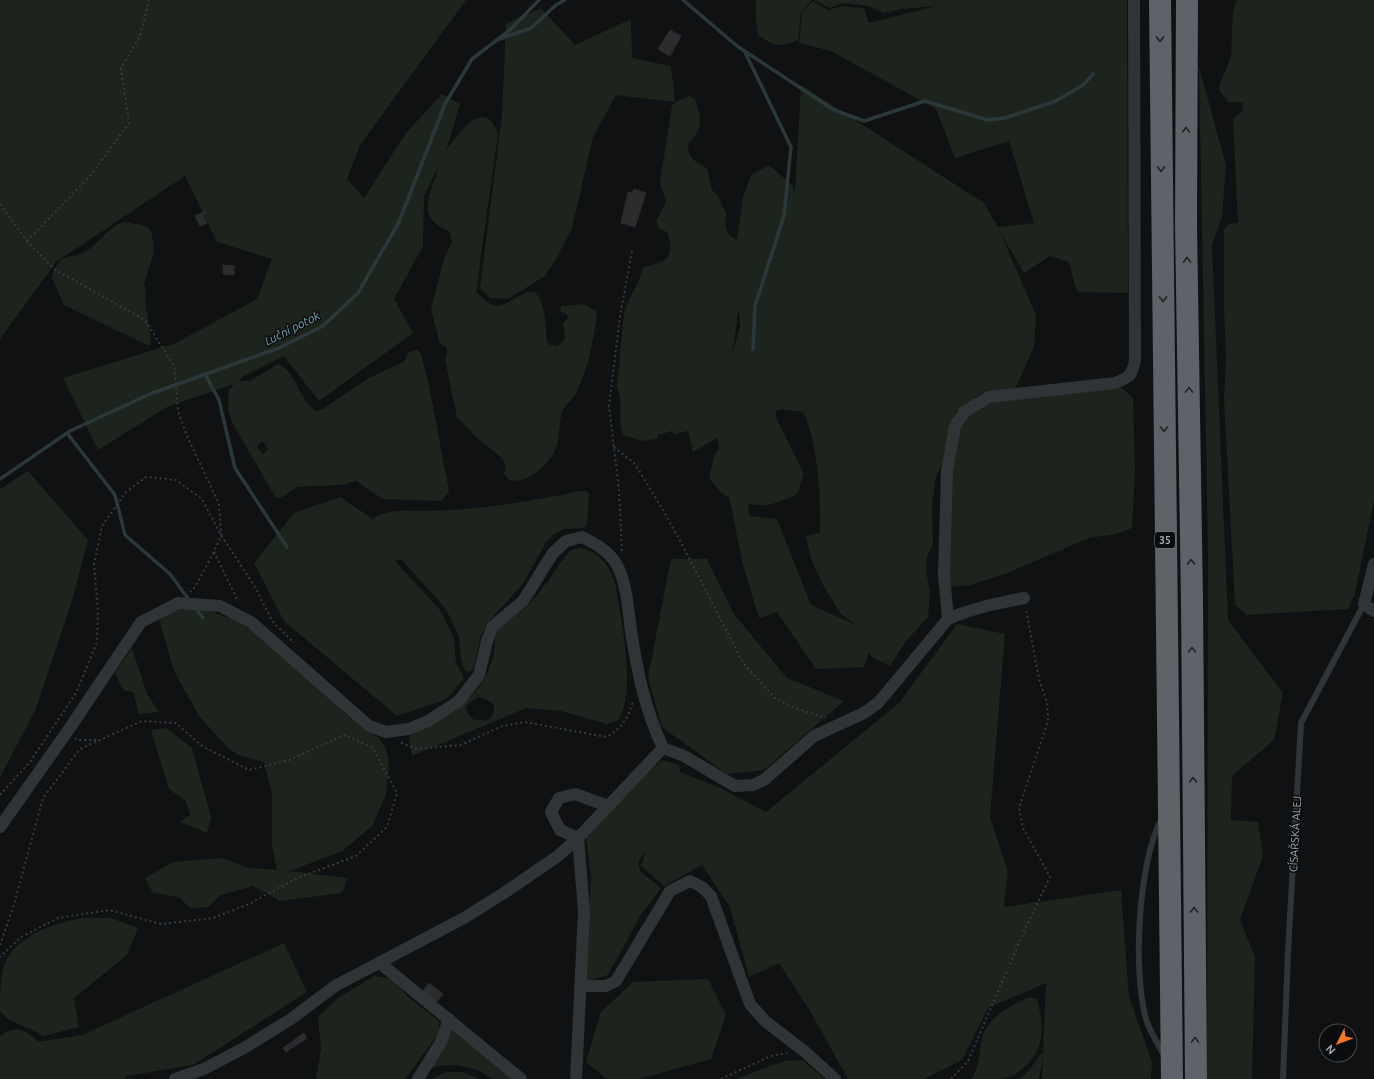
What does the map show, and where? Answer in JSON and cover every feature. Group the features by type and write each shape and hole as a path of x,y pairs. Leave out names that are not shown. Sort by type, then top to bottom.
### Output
{"highway":[{"name":"35","path":"1160,0 1172,1075"},
{"name":"35","path":"1187,0 1186,217 1192,609 1196,1079"}],"street":[{"path":"948,619 944,575 947,471 955,426 964,412 989,397 1115,383 1127,378 1133,373 1135,360 1134,0"},
{"path":"0,827 67,732 141,622 178,603 220,606 250,622 369,726 386,732 409,729 428,721 459,701 479,675 487,641 493,626 524,601 553,553 566,541 582,537 603,548 616,565 624,585 639,681 650,721 663,748 684,756 734,786 753,785 764,780 814,736 864,713 878,703 948,619 962,612 993,603 1024,598"},
{"path":"1369,607 1374,564"},
{"path":"175,1079 204,1069 244,1048 290,1019 334,986 464,918 558,856 578,838 663,748"},
{"path":"578,838 560,830 551,812 559,798 575,794 608,806"},
{"path":"576,1079 584,911 578,838"},
{"path":"580,986 606,986 616,981 670,891 690,881 702,886 711,896 750,1004 766,1022 804,1051 835,1079"},
{"path":"380,963 521,1079"},
{"path":"418,1079 441,1042 449,1020"}],"lane":[{"name":"CÍSAŘSKÁ ALEJ","path":"1283,1079 1288,952 1301,723 1369,607"},
{"path":"1169,806 1156,830 1144,874 1140,917 1140,970 1142,998 1147,1022 1172,1075"}],"path":[{"path":"26,241 91,175 129,123 121,68 140,36 149,0"},
{"path":"0,204 26,241 54,270 145,320 174,366 178,411 187,436 219,504 221,534 214,552 195,588 178,603"},
{"path":"622,553 619,490 610,406 620,316 632,251"},
{"path":"614,447 635,464 663,510 743,663 775,698 792,707 842,722"},
{"path":"214,552 231,589 250,622"},
{"path":"951,1079 968,1062 1025,929 1050,877 1023,828 1019,808 1048,721 1047,702 1039,679 1024,598"},
{"path":"0,945 14,904 43,798 80,749 142,721 176,723 202,746 249,770 289,760 345,734 373,748 397,793 387,827 356,856 295,879 249,904 213,918 161,924 109,910 58,918 21,937 0,957"},
{"path":"67,732 77,740 100,740"},
{"path":"721,1079 771,1056 804,1051"}],"shaded area":[{"path":"0,0 466,0 360,145 347,179 364,198 406,133 442,94 460,104 446,151 464,128 479,118 486,118 492,123 498,134 476,292 488,302 497,306 526,293 531,292 536,294 540,299 543,309 547,342 550,345 558,346 565,338 563,323 568,318 567,314 562,313 560,309 561,306 584,304 596,311 597,315 592,347 587,366 575,395 562,412 557,445 554,452 550,459 531,476 516,481 509,480 504,474 506,467 502,458 477,438 457,417 445,360 447,351 446,347 440,344 431,309 444,259 452,242 450,232 434,222 428,209 428,202 438,167 424,196 423,246 394,299 413,333 319,401 284,356 244,376 239,381 250,381 278,364 294,379 305,400 316,411 323,409 367,379 405,361 408,353 417,350 421,354 429,385 449,491 442,501 383,499 356,481 341,485 297,487 282,497 276,498 233,424 228,410 229,390 234,384 167,407 98,450 63,378 176,343 257,299 272,259 217,242 185,176 56,262 0,339","holes":["262,441 268,449 263,455 257,446"]},
{"path":"756,0 812,0 801,12 798,40 777,45 758,35"},
{"path":"813,0 1127,0 1128,293 1077,292 1069,262 1050,256 1024,273 1000,232 1036,315 1034,347 1015,389 982,393 955,412 948,433 943,462 936,476 932,506 933,544 927,557 926,571 930,591 928,617 906,641 890,666 872,657 869,652 864,667 816,669 777,612 759,618 743,565 729,497 722,494 709,478 714,456 719,448 717,438 693,452 688,431 674,434 672,431 658,435 657,439 642,441 623,435 621,429 620,399 617,387 624,312 643,267 664,261 670,253 670,241 667,232 659,229 656,221 666,202 660,183 672,105 689,96 695,99 699,112 700,123 697,133 688,144 689,153 693,159 707,168 712,190 717,195 727,215 725,223 726,230 730,236 737,240 743,197 751,175 769,165 792,185 795,192 801,85 984,203 998,227 1034,223 1009,141 955,158 936,109 831,51 799,43 802,12 813,1 828,10 843,6 864,8 869,23 937,6 902,9 883,13 868,6 844,3 830,8","holes":["739,307 740,327 732,354","781,409 803,412 812,438 818,471 820,533 806,536 811,559 823,585 841,614 856,625 811,605 777,519 749,516 748,503 754,505 773,504 797,494 804,474 776,417 776,411"]},
{"path":"1237,0 1374,0 1374,501 1355,593 1348,609 1246,615 1235,604 1224,399 1226,358 1224,229 1229,224 1238,223 1233,119 1242,111 1243,102 1229,103 1219,90 1231,55 1233,11"},
{"path":"541,8 575,45 631,19 632,58 671,66 675,101 616,95 593,137 572,228 556,259 545,276 508,299 490,298 480,288 502,115 506,23"},
{"path":"1199,67 1226,165 1222,217 1212,245 1228,620 1283,693 1274,740 1232,776 1231,820 1258,822 1263,856 1240,920 1255,957 1252,1079 1207,1079 1208,548"},
{"path":"124,222 142,225 148,228 152,233 154,252 144,284 151,341 149,346 64,305 52,278 54,270 62,259 89,250 112,228"},
{"path":"1121,387 1133,398 1135,471 1132,528 1116,534 1089,538 1005,574 970,585 950,587 950,498 952,472 955,448 960,430 966,417 976,409 996,401"},
{"path":"28,471 88,540 71,604 35,711 0,777 0,489"},
{"path":"587,491 589,494 587,524 584,528 565,529 554,534 546,542 523,584 490,620 481,635 473,669 468,672 464,668 461,660 459,636 446,609 401,559 395,561 440,610 454,638 456,663 464,678 447,699 397,716 284,621 254,563 294,513 340,497 373,519 389,512 440,511 481,508 541,499"},
{"path":"577,548 585,549 598,555 611,573 616,587 624,636 627,674 624,707 618,720 607,724 561,711 526,708 412,756 409,736 449,714 471,697 480,686 487,673 493,658 496,635 499,628 525,608 570,551","holes":["479,697 494,705 491,717 485,721 472,719 467,712 466,707 470,702"]},
{"path":"671,559 707,559 734,614 787,678 844,701 764,770 727,774 662,727 648,677"},
{"path":"175,609 209,611 241,622 266,639 325,693 343,712 364,730 379,738 386,749 389,763 386,795 372,826 342,851 290,871 348,878 342,893 280,901 253,886 221,895 208,907 190,908 179,897 153,893 145,878 173,862 222,858 249,868 277,870 272,845 272,793 264,762 238,755 228,748 199,716 174,671 159,619"},
{"path":"957,624 1005,634 990,817 1008,872 1004,907 1121,890 1129,997 1152,1062 1151,1079 1042,1079 1043,1056 1039,1079 1019,1079 1031,1068 1041,1053 1043,1054 1046,983 988,1008 962,1060 925,1079 848,1079 810,1011 779,963 749,977 730,907 702,865 664,886 641,866 646,850 638,862 640,871 661,888 640,916 608,975 586,981 591,876 586,837 648,772 662,760 679,765 680,772 720,788 766,812 899,703"},
{"path":"132,648 147,694 159,712 138,714 134,693 123,690 115,673"},
{"path":"166,728 192,748 211,817 207,833 180,822 190,815 186,801 169,789 151,730"},
{"path":"81,918 111,918 138,928 127,955 74,998 79,1027 44,1036 8,1019 0,1011 2,977 7,959 22,942 30,936 60,923"},
{"path":"284,943 307,992 193,1065 126,1076 125,1079 0,1079 0,1036 10,1030 24,1031 38,1042 82,1035"},
{"path":"374,976 393,979 408,997 439,1021 439,1033 405,1079 316,1079 321,1049 318,1017 338,998"},
{"path":"708,979 726,1015 711,1059 639,1079 607,1079 586,1062 601,1012 633,982"},
{"path":"1030,997 1037,999 1041,1017 1040,1043 1032,1058 1026,1066 1012,1076 1002,1079 971,1079 978,1064 982,1038 989,1024 994,1018 1008,1008"},
{"path":"451,1029 512,1079 492,1079 478,1070 457,1065 444,1065 429,1069"},
{"path":"803,1060 824,1079 736,1079 784,1061"},
{"path":"446,1072 463,1072 480,1079 431,1079"}],"building":[{"path":"670,30 681,36 670,56 658,49"},
{"path":"634,189 646,193 635,227 621,223 628,192 632,193"},
{"path":"205,211 206,214 203,215 207,223 200,226 195,216"},
{"path":"223,265 234,266 234,275 223,274"},
{"path":"429,983 443,994 435,1004 421,993"},
{"path":"304,1033 307,1038 286,1052 283,1048"}],"waterway":[{"name":"Luční potok","path":"0,479 70,431 150,394 279,348 323,326 358,293 399,222 445,104 472,59 510,30 539,0"},
{"path":"500,39 531,28 556,5 565,0"},
{"path":"683,0 737,46 834,110 864,121 925,101 988,120 1005,118 1056,101 1083,85 1093,74"},
{"path":"745,52 791,147 784,216 755,306 753,349"},
{"path":"205,374 219,400 235,468 287,547"},
{"path":"67,433 115,495 125,535 170,574 190,601"},
{"path":"195,607 203,618"}]}
